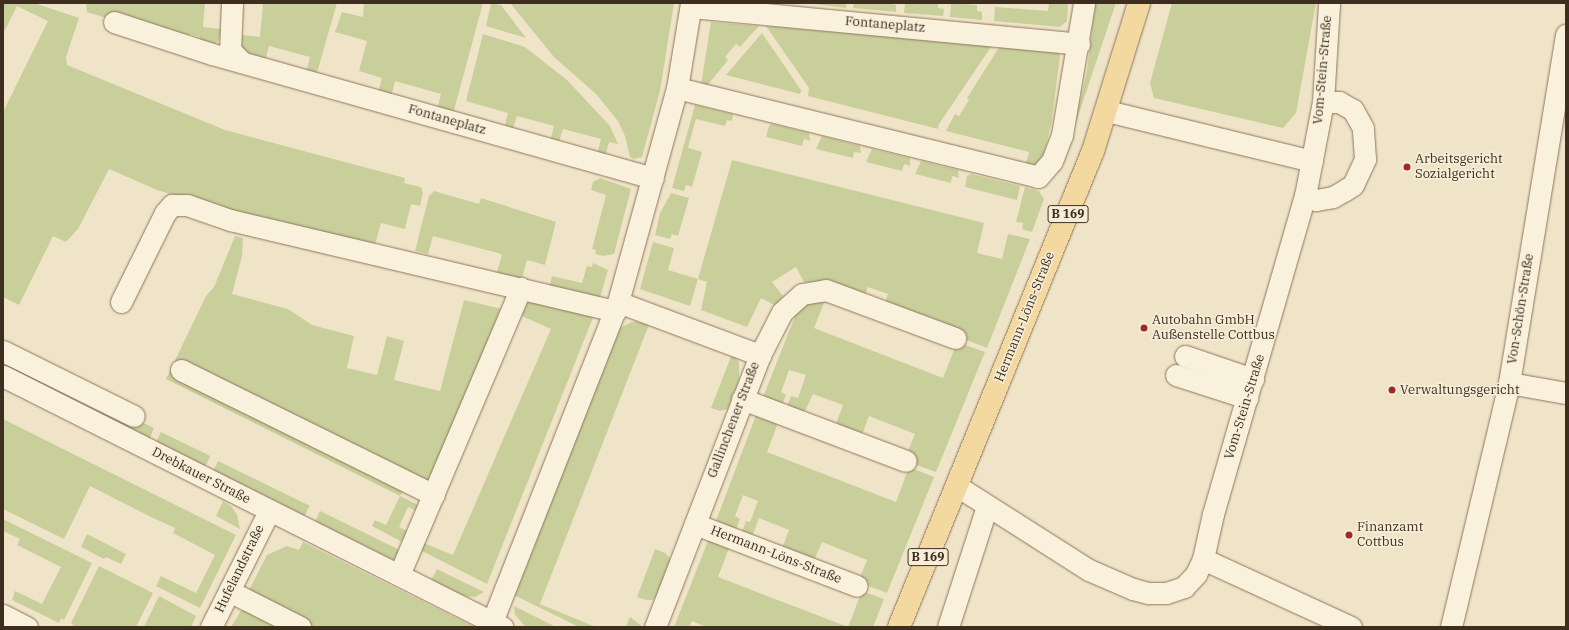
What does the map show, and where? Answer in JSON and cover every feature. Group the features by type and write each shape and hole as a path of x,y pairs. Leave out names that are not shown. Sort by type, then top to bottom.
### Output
{"main road":[{"name":"Hermann-Löns-Straße","path":"899,627 1093,151 1107,111 1139,3"}],"street":[{"path":"232,3 230,50 242,61"},
{"path":"677,88 1038,177 1052,161 1062,134 1079,44 1084,3"},
{"name":"Vom-Stein-Straße","path":"957,486 1089,570 1133,589 1166,593 1184,587 1196,574 1203,559 1213,514 1305,196 1323,102 1329,3"},
{"path":"497,625 616,306 677,88 691,5"},
{"name":"Fontaneplatz","path":"691,5 1079,44"},
{"name":"Fontaneplatz","path":"114,22 212,54 242,61 653,178"},
{"name":"Von-Schön-Straße","path":"1451,627 1509,383 1533,187 1566,35"},
{"path":"1305,196 1316,200 1333,197 1346,190 1353,185 1365,159 1363,128 1353,110 1340,102 1323,102"},
{"path":"1107,111 1312,161"},
{"name":"Gallinchener Straße","path":"121,302 165,213 172,205 188,205 230,220 521,288 616,306 760,355 655,627"},
{"path":"399,575 521,288"},
{"path":"760,355 782,312 802,294 826,290 955,338"},
{"path":"3,351 134,416"},
{"path":"1185,356 1250,389"},
{"path":"181,370 434,495"},
{"path":"1176,375 1250,389"},
{"name":"Drebkauer Straße","path":"3,376 268,511 497,625"},
{"path":"1509,383 1566,393"},
{"path":"742,399 906,461"},
{"path":"948,627 987,506"},
{"name":"Hufelandstraße","path":"211,627 268,511"},
{"name":"Hermann-Löns-Straße","path":"695,524 857,586"},
{"path":"1203,559 1351,627"},
{"path":"229,591 300,627"},
{"path":"3,615 27,627"}],"green space":[{"path":"3,3 34,3 79,18 66,57 67,65 225,130 405,178 404,183 421,187 423,193 420,206 411,204 405,229 381,223 374,248 237,214 157,190 109,169 78,229 66,242 53,236 19,305 3,297 3,112 48,21 17,6 5,30 3,29"},
{"path":"86,3 205,3 203,27 221,29 219,40 214,45 199,42 200,37 189,34 187,39 109,19 87,12"},
{"path":"263,3 337,3 316,76 306,73 310,57 269,46 265,61 243,53 241,35 260,37"},
{"path":"364,3 483,3 453,114 437,110 441,94 395,81 391,97 378,93 382,78 359,71 367,41 335,32 342,12 363,17"},
{"path":"491,3 501,5 526,38 486,26"},
{"path":"510,3 674,3 660,91 642,157 634,159 630,157 625,136 618,121 596,94 554,57"},
{"path":"805,3 847,3 846,8"},
{"path":"854,3 889,3 896,5 896,12 853,8"},
{"path":"905,3 938,3 938,8 944,9 943,16 904,13"},
{"path":"951,3 977,5 977,11 982,12 982,20 950,17"},
{"path":"1049,3 1068,3 1067,21 1060,27 994,21 995,7 1048,11"},
{"path":"1095,3 1116,3 1072,134 1087,71"},
{"path":"1172,3 1316,3 1296,113 1283,128 1154,98 1150,83"},
{"path":"711,22 759,26 740,47 736,44 725,57 728,60 707,86 701,85"},
{"path":"766,26 990,45 991,47 939,124 938,129 808,96 809,88"},
{"path":"762,33 801,90 800,94 726,75"},
{"path":"483,34 525,47 567,80 610,126 618,144 609,142 605,158 597,155 601,139 563,129 558,144 550,142 554,126 517,116 512,131 504,129 508,113 466,101"},
{"path":"1000,46 1056,50 1060,55 1052,120 1044,154 1040,162 1032,167 1025,167 1029,152 946,131 955,114 959,116 969,100 967,98"},
{"path":"695,105 733,114 732,121 727,120 725,126 696,119 688,148 702,152 692,187 686,185 684,191 672,188"},
{"path":"772,124 809,133 810,141 804,139 802,146 766,137 769,126"},
{"path":"822,136 860,146 861,153 854,152 853,158 816,149"},
{"path":"872,149 910,158 910,166 904,164 902,171 866,162"},
{"path":"732,160 984,223 977,253 1002,259 1008,234 1030,239 987,348 883,307 888,294 868,287 864,298 828,283 804,282 796,267 772,282 783,296 776,306 761,298 747,327 701,310 707,282 698,279"},
{"path":"921,161 958,170 959,178 952,176 951,183 915,174"},
{"path":"971,174 1020,186 1017,200 965,187 967,176"},
{"path":"600,178 631,189 614,254 603,256 595,254 596,250 592,249 606,195 591,190 593,182"},
{"path":"1025,187 1039,191 1044,199 1032,232 1022,229 1023,223 1016,222"},
{"path":"434,191 479,204 481,198 556,222 545,265 527,260 522,278 518,280 496,275 502,255 498,253 433,236 428,254 415,251 429,196"},
{"path":"671,193 689,198 678,236 672,234 670,239 655,235 660,213"},
{"path":"235,236 243,238 242,256 232,294 288,309 312,325 354,336 347,368 377,375 387,336 404,341 394,380 440,391 464,300 502,309 431,488 405,487 400,496 166,379 206,296 214,287"},
{"path":"653,242 674,248 668,270 698,279 690,306 640,289"},
{"path":"593,263 608,270 600,298 549,288 552,276 582,283 587,266 592,267"},
{"path":"826,298 814,328 943,378 957,342 985,352 936,472 911,463 906,456 915,434 869,416 863,432 853,436 838,430 837,421 843,405 813,394 806,409 800,414 786,409 791,396 798,398 806,375 789,370 781,392 786,395 781,407 762,400 797,311 806,302"},
{"path":"529,299 594,315 487,584 418,549 421,542 453,555 551,329 522,316"},
{"path":"632,322 650,322 540,604 596,627 579,627 514,595 618,329"},
{"path":"732,354 739,362 739,380 728,409 720,411 711,408"},
{"path":"100,408 136,426 139,421 154,428 149,440 97,415"},
{"path":"758,410 778,423 767,452 896,502 909,467 934,477 887,593 858,582 867,560 822,542 815,558 806,561 786,553 783,546 789,530 759,518 753,534 747,537 741,535 746,521 750,522 758,501 743,495 735,516 740,519 735,533 714,526"},
{"path":"3,419 236,535 200,608 156,586 161,576 196,593 215,555 173,533 175,528 90,486 64,539 3,509"},
{"path":"161,432 210,456 205,467 156,443"},
{"path":"218,461 310,506 304,516 213,472"},
{"path":"400,496 422,507 419,512 408,507 399,527 411,533 406,544 372,526 375,520 386,525"},
{"path":"223,501 232,507 237,515 240,529 216,516"},
{"path":"320,511 402,551 397,562 315,522"},
{"path":"3,519 92,563 64,620 61,618 59,623 12,600 15,591 42,604 61,567 17,545 20,539 3,531"},
{"path":"87,534 126,554 121,564 106,557 104,559 81,547"},
{"path":"710,536 731,543 718,577 848,627 706,627 692,621 689,627 674,627"},
{"path":"303,542 474,627 311,627 254,599 248,592 267,555 287,546 299,550"},
{"path":"655,549 665,553 670,558 671,563 659,593 653,600 646,600 637,597"},
{"path":"99,566 153,593 136,627 72,627 73,624 71,623"},
{"path":"437,569 484,592 475,597 462,596 431,580"},
{"path":"862,591 884,599 873,627 848,627"},
{"path":"159,596 196,616 191,627 144,627"},
{"path":"514,606 556,627 526,627 515,615"},
{"path":"242,609 288,627 231,627"},
{"path":"630,617 643,627 626,627"}],"place":[{"name":"Arbeitsgericht Sozialgericht","path":"1407,167"},
{"name":"Autobahn GmbH Außenstelle Cottbus","path":"1144,328"},
{"name":"Verwaltungsgericht","path":"1392,390"},
{"name":"Finanzamt Cottbus","path":"1349,535"}]}
